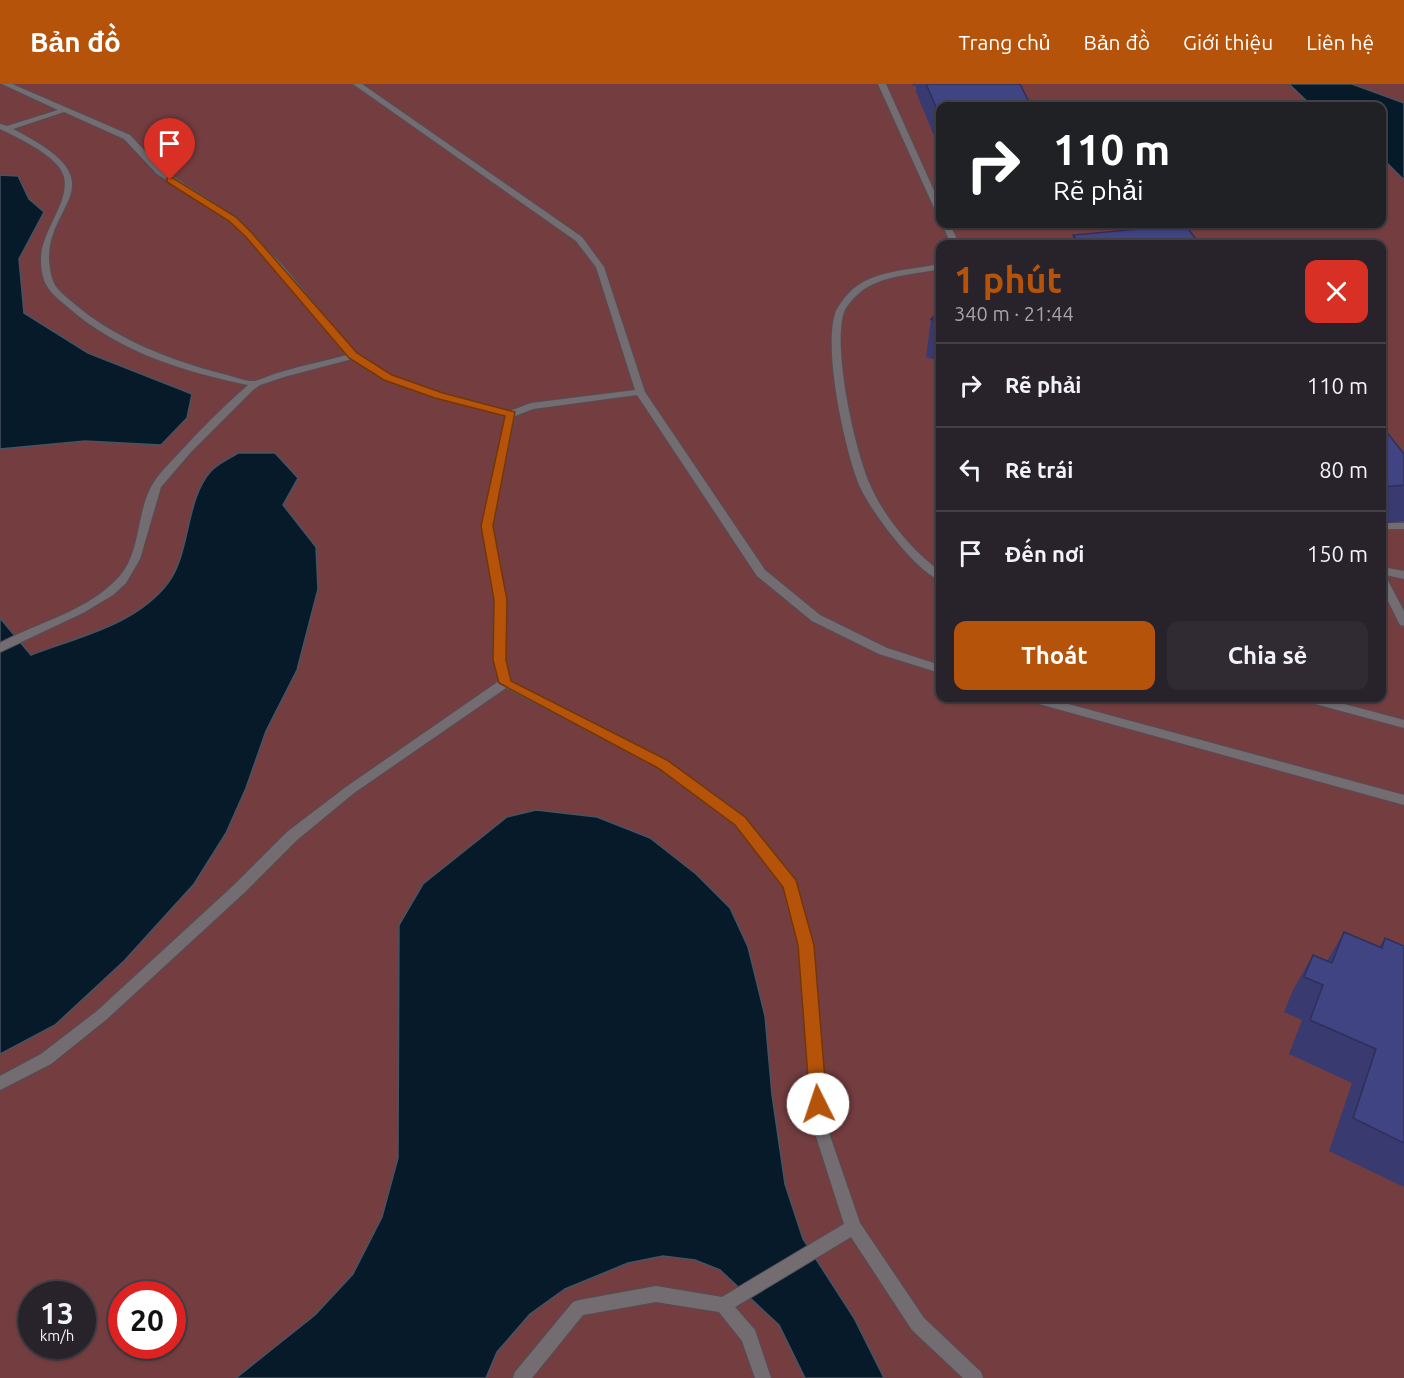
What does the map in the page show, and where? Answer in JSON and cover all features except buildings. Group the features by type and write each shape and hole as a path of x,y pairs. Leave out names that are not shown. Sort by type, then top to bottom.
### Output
{"lane":[{"path":"6,84 127,137 160,172 233,219 281,270 353,356 388,378 439,395 511,414 531,406 640,392"},
{"path":"357,84 579,239 600,267 640,392 761,573 816,618 883,651 936,668"},
{"path":"882,84 936,203"},
{"path":"3,128 64,110"},
{"path":"3,128 64,165 68,178 68,190 46,240 45,258 51,286 76,311 114,336 224,378 255,384 353,356"},
{"path":"936,268 890,277 858,289 840,312 836,355 849,434 866,487 898,535 927,569 936,574"},
{"path":"0,648 23,634 91,606 125,578 137,554 149,507 163,476 255,384"},
{"path":"511,414 487,526 500,600 499,660 505,683 663,764 740,821 790,884 806,945 820,1127 853,1227 918,1324 975,1378"},
{"path":"1386,526 1404,526"},
{"path":"1386,572 1404,575"},
{"path":"1386,587 1404,622"},
{"path":"0,1083 46,1059 102,1016 308,823 350,790 505,683"},
{"path":"1046,702 1404,800"},
{"path":"1323,702 1404,724"},
{"path":"521,1378 579,1308 656,1294 723,1305 853,1227"},
{"path":"723,1305 749,1336 763,1378"}],"shaded area":[{"path":"0,84 1404,84 1404,1378 0,1378"}],"water":[{"path":"1289,84 1352,84 1404,103 1404,180 1386,162 1386,102 1308,102"},
{"path":"0,175 18,176 29,199 44,212 19,259 24,313 88,353 192,394 187,418 161,445 85,441 0,449"},
{"path":"238,453 275,453 298,478 283,505 316,547 318,589 297,670 266,731 246,788 226,833 194,884 124,961 55,1025 0,1054 0,618 31,655 105,628 140,609 168,583 175,570 181,556 192,511 203,483 214,468"},
{"path":"536,810 597,817 650,838 696,874 730,908 748,947 765,1016 772,1095 785,1184 803,1239 854,1318 884,1378 805,1378 779,1325 720,1270 695,1260 663,1256 628,1263 565,1289 530,1314 497,1352 486,1378 236,1378 315,1315 353,1274 382,1217 398,1158 399,925 423,884 507,817"}],"route":[{"path":"170,180 233,219 281,270 353,356 388,378 439,395 511,414 487,526 500,600 499,660 505,683 663,764 740,821 790,884 806,945 818,1104"}]}
